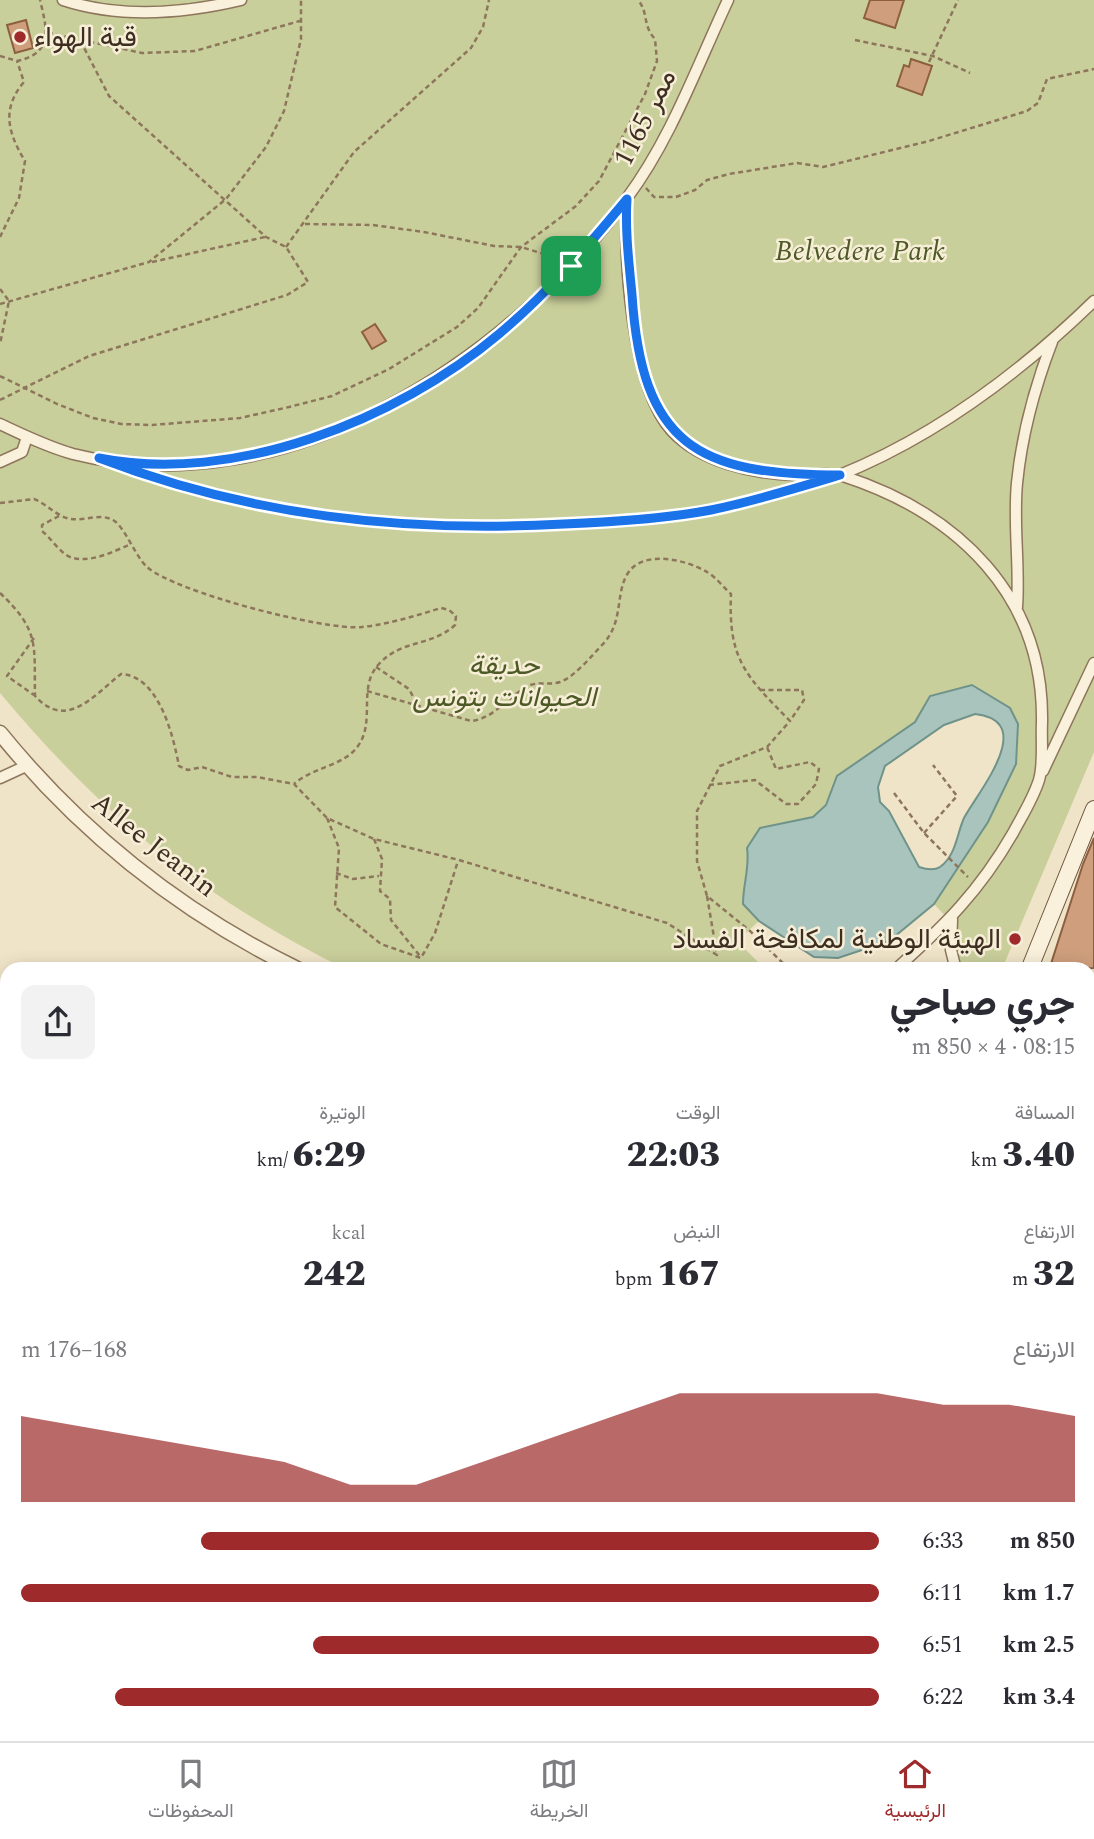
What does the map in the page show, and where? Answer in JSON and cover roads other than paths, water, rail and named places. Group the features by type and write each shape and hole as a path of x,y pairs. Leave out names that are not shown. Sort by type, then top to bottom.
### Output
{"main road":[{"path":"1032,962 1094,809"}],"street":[{"path":"63,0 133,13 172,12 242,0"},
{"name":"ممر 1165","path":"0,424 73,454 160,464 200,463 267,452 382,410 479,350 528,309 571,266 640,180 728,0"},
{"path":"627,199 635,329 650,391 658,411 673,432 707,454 742,468 779,474 840,475 910,503 932,516 978,556 1017,607 1039,679 1042,712 1039,779"},
{"path":"840,475 901,448 941,423 1053,339 1094,300"},
{"path":"1017,607 1020,562 1017,485 1024,430 1030,403 1053,339"},
{"path":"0,462 22,452 27,437"},
{"path":"904,962 952,919 978,887 1010,838 1094,663"},
{"name":"Allee Jeanin","path":"0,733 26,766 107,845 138,871 195,911 285,962"},
{"path":"0,778 26,766"},
{"path":"952,919 951,950 954,962"}],"lane":[{"path":"99,458 164,483 270,508 408,526 513,527 633,521 720,508 840,475"}],"water":[{"path":"972,685 1010,708 1018,724 1016,764 988,822 934,904 889,941 838,958 814,957 759,921 743,904 747,848 760,828 813,817 826,805 837,776 915,722 930,696","holes":["975,714 993,719 1002,730 1003,743 990,776 964,818 953,851 938,868 919,867 889,811 880,802 878,787 885,766 944,725"]}],"place":[{"name":"قبة الهواء","path":"20,37"},
{"name":"الهيئة الوطنية لمكافحة الفساد","path":"1015,939"}],"park label":[{"name":"Belvedere Park","path":"860,251"},
{"name":"حديقة الحيوانات بتونس","path":"504,681"}]}
